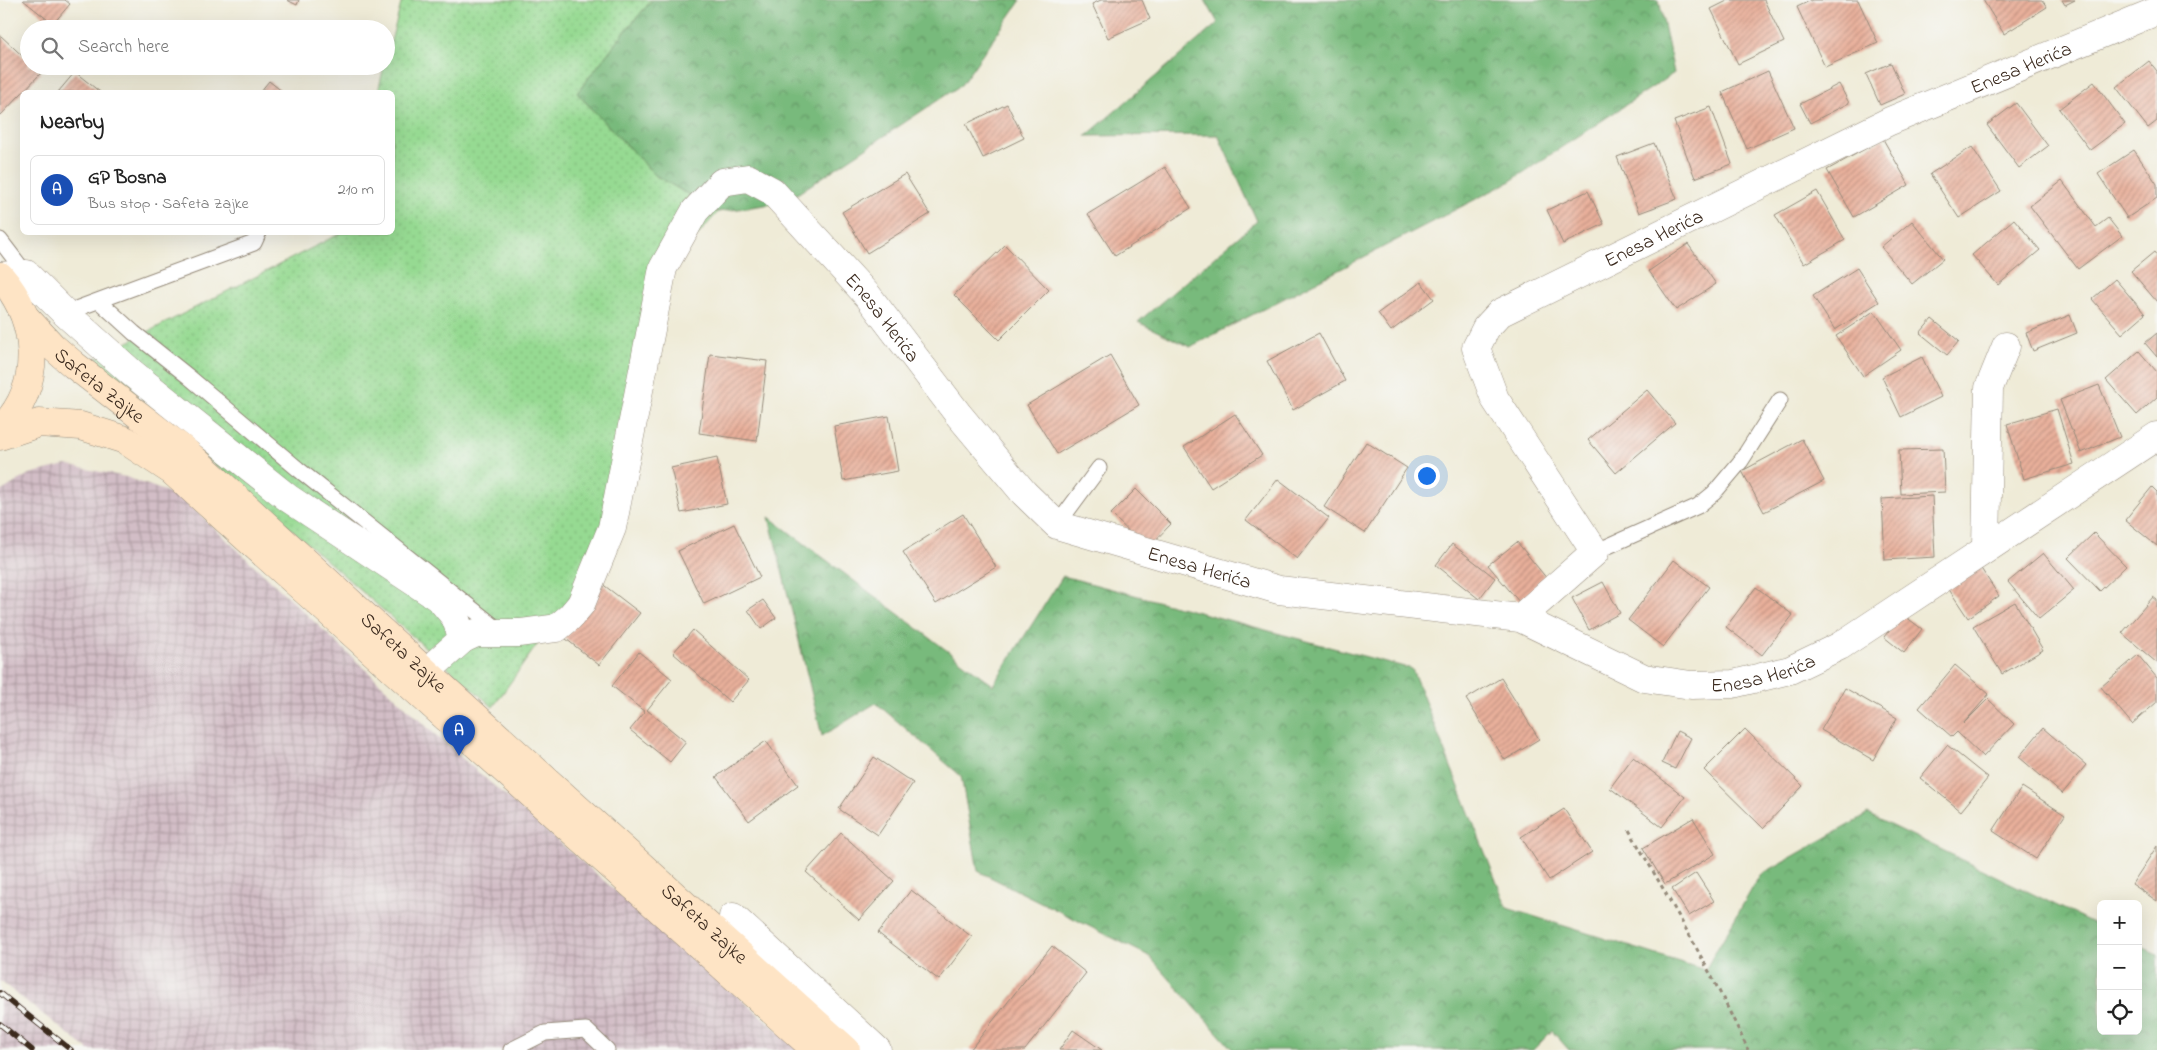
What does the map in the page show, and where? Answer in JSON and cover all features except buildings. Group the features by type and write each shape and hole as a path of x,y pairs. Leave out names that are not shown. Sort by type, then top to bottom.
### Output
{"main road":[{"name":"Safeta Zajke","path":"0,430 19,405 28,384 32,362 31,340 26,318 12,290 9,275"},
{"name":"Safeta Zajke","path":"26,318 53,347 74,365 185,450 426,672 846,1050"},
{"name":"Safeta Zajke","path":"0,436 38,423 81,426 125,440 172,471 816,1050"}],"street":[{"name":"Enesa Herića","path":"1595,552 1495,399 1476,348 1486,328 1500,313 1890,121 2157,11"},
{"name":"Enesa Herića","path":"463,638 476,633 511,633 557,628 570,618 581,604 612,528 663,268 695,211 722,182 748,178 772,192 868,296 958,414 1024,493 1057,525 1279,590 1520,618 1644,678 1691,685 1733,684 1790,670 1840,646 2157,436"},
{"path":"9,275 65,314 132,373 288,498 440,599 455,617 463,638 426,672"},
{"path":"1986,548 1989,388 2006,346"},
{"path":"1520,618 1595,552"},
{"path":"732,917 877,1050"}],"lane":[{"path":"65,314 254,243 258,235"},
{"path":"0,240 9,275"},
{"path":"100,302 134,333 298,469 511,633"},
{"path":"1595,552 1698,506 1714,493 1741,461 1780,400"},
{"path":"1057,525 1099,468"},
{"path":"511,1050 545,1033 586,1030 607,1050"}],"path":[{"path":"1629,830 1692,937 1725,1000 1748,1050"}],"shaded area":[{"path":"66,465 126,477 181,497 441,740 800,1050 89,1050 0,981 0,492 29,474"},
{"path":"0,991 73,1050 0,1050"}],"green space":[{"path":"402,0 652,0 577,93 655,175 718,212 661,277 616,533 493,707 265,506 89,362 337,235 395,235 395,90 378,90 382,75 395,75 395,26"},
{"path":"652,0 1021,0 961,85 785,202 718,212 655,175 577,93"},
{"path":"1205,0 1659,0 1674,73 1509,182 1190,347 1138,322 1257,221 1218,135 1086,136 1218,23"},
{"path":"769,517 993,685 1063,576 1412,669 1507,908 1705,970 1760,875 1868,814 2097,925 2097,1035 2142,1035 2142,947 2157,954 2157,1050 1569,1050 1552,1031 1533,1050 1233,1050 1149,956 978,871 961,776 876,703 822,736"}],"railway":[{"path":"0,993 71,1050"},
{"path":"0,1024 32,1050"}],"place":[{"name":"GP Bosna","path":"459,756"}]}
